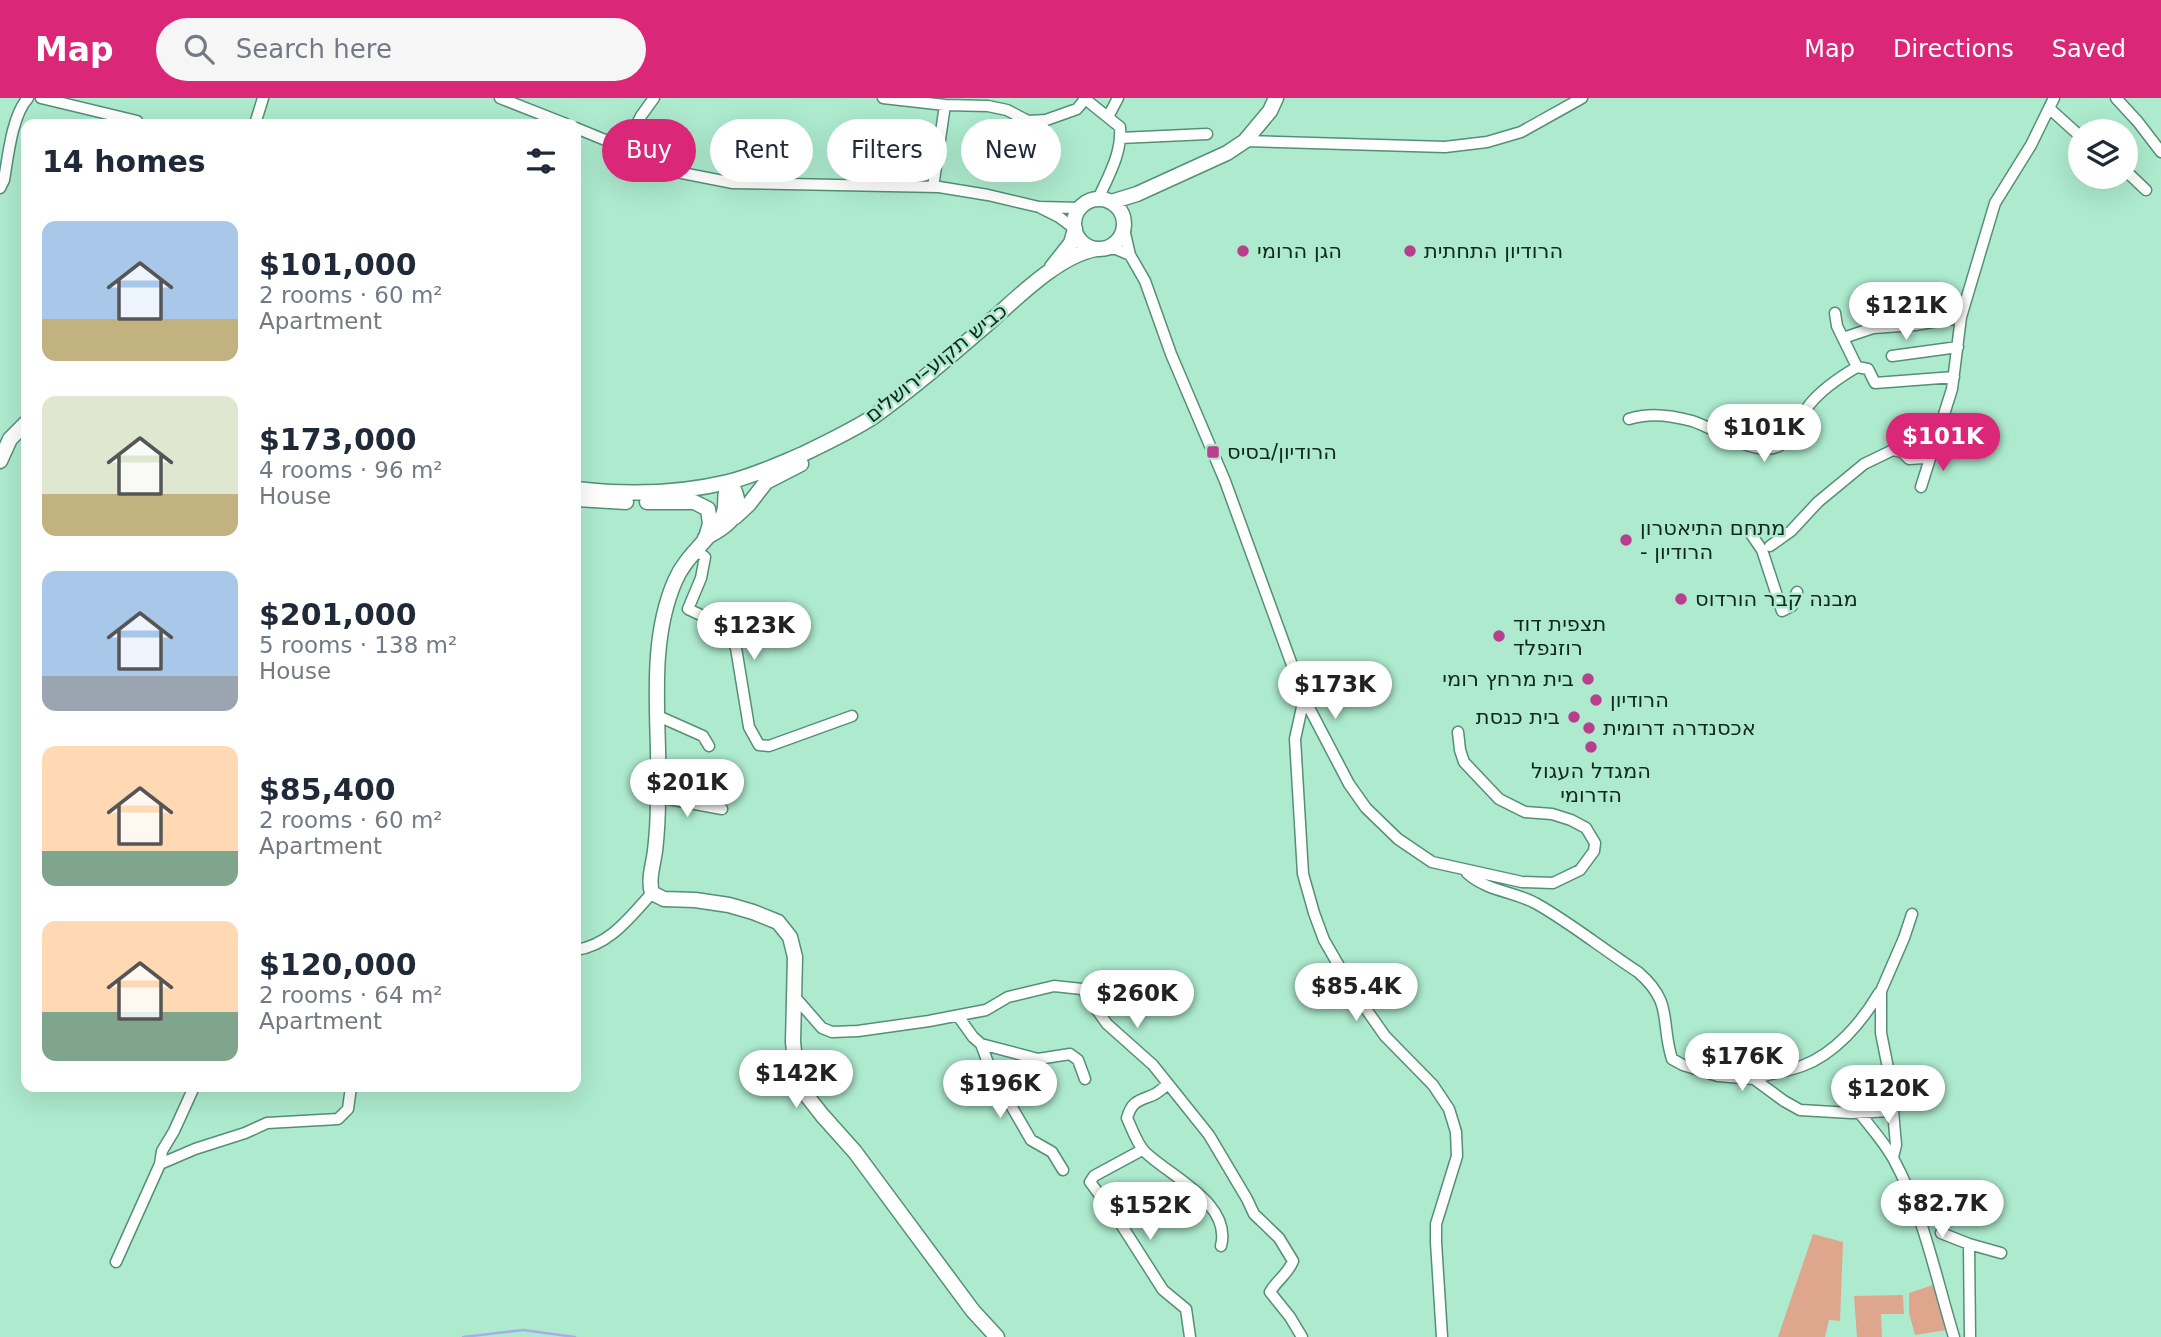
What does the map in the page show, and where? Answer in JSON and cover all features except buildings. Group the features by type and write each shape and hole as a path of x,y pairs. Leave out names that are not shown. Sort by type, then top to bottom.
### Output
{"main road":[{"path":"1137,194 1123,222 1118,241 1100,249 1082,242 1074,221 1087,203 1137,194 1203,164 1245,141 1270,111 1276,98"},
{"path":"1105,200 1123,222"},
{"name":"כביש תקוע–ירושלים","path":"1047,273 1071,243 1075,229"},
{"name":"כביש תקוע–ירושלים","path":"581,489 630,494 678,491 730,482 777,466 821,446 870,418 916,385 1047,273 1085,251 1100,249"},
{"path":"0,461 10,439 21,428"},
{"path":"705,538 723,530 766,482 840,444 851,429"},
{"path":"735,517 736,492 730,482 725,490 722,517 687,559 674,582 665,615 656,674 658,797 655,851 649,883 652,893 664,899 729,905 778,922 790,937 795,957 793,1042 796,1069 804,1092 855,1152 973,1311 997,1337"},
{"path":"581,500 695,502 708,509 710,524 705,538"}],"street":[{"path":"0,188 18,118 28,98"},
{"path":"41,98 129,119"},
{"path":"257,119 263,98"},
{"path":"639,119 654,98"},
{"path":"883,98 945,105 988,106 1007,110 1028,121 1046,120 1077,108 1084,98 1120,127 1121,138 1105,200"},
{"path":"1108,117 1118,98"},
{"path":"1245,141 1445,147 1487,142 1521,132 1582,98"},
{"path":"2116,98 2161,152"},
{"path":"504,99 554,119"},
{"path":"1922,487 1954,377 1961,317 1995,203 2031,145 2052,104 2068,122"},
{"path":"933,187 945,105"},
{"path":"581,130 602,139"},
{"path":"1121,138 1207,134"},
{"path":"696,176 733,183 933,187 988,195 1039,207 1081,208"},
{"path":"2138,182 2146,190"},
{"path":"1039,207 1075,229"},
{"path":"1123,222 1130,255 1145,281 1171,354 1225,481 1304,698 1336,763 1366,808 1398,839 1432,862 1522,882 1553,883 1580,870 1594,851 1595,843 1586,828 1552,814 1525,812 1499,799 1464,762 1458,733"},
{"path":"1100,249 1116,249 1130,255"},
{"path":"1835,313 1837,326 1857,367"},
{"path":"1843,338 1873,328 1915,326 1961,317"},
{"path":"1892,356 1958,347"},
{"path":"1629,419 1650,414 1677,418 1759,449 1775,448 1798,428 1800,419 1826,387 1857,367 1868,369 1875,383 1954,377"},
{"path":"1770,545 1791,531 1818,502 1864,464 1893,450 1902,452 1909,459 1924,458 1935,449"},
{"path":"1751,534 1762,550 1782,611 1792,606 1797,592"},
{"path":"695,550 705,557 701,578 688,609 705,617 730,635 736,648 749,727 758,745 769,746 852,716"},
{"path":"1304,698 1295,739 1303,874 1314,913 1324,940 1354,992 1385,1036 1433,1085 1449,1109 1455,1132 1457,1156 1436,1224 1442,1337"},
{"path":"658,716 703,736 709,746"},
{"path":"658,797 722,809"},
{"path":"1465,871 1476,881 1534,902 1638,972 1651,984 1662,1002 1672,1059 1718,1076 1755,1079 1805,1065 1826,1054 1866,1015 1881,991 1912,914"},
{"path":"581,948 618,931 652,893"},
{"path":"795,997 822,1028 832,1032 858,1031 958,1016 986,1010 1008,997 1054,986 1082,989 1107,1024 1153,1065 1209,1135 1254,1214 1289,1251 1293,1261 1289,1271 1275,1282 1270,1292 1302,1337"},
{"path":"1881,991 1881,1033 1892,1088 1896,1145 1893,1157"},
{"path":"958,1016 981,1044 1038,1059 1070,1054 1078,1060 1085,1079"},
{"path":"981,1044 991,1071 1031,1140 1052,1152 1063,1170"},
{"path":"1755,1079 1800,1110 1893,1111"},
{"path":"1168,1084 1130,1107 1127,1118 1142,1150 1217,1212 1223,1236 1221,1246"},
{"path":"116,1262 160,1164 162,1151 192,1092"},
{"path":"160,1164 267,1123 338,1119 348,1109 350,1092"},
{"path":"1859,1112 1893,1157 1922,1223 1955,1337"},
{"path":"1142,1150 1094,1176 1090,1182 1117,1218 1163,1290 1186,1309 1190,1337"},
{"path":"1941,1233 2001,1253"},
{"path":"1969,1244 1970,1337"}],"shaded area":[{"path":"1813,1234 1843,1242 1840,1321 1829,1320 1825,1337 1778,1337"},
{"path":"1933,1285 1947,1330 1915,1335 1909,1313 1909,1293"},
{"path":"1903,1295 1904,1314 1881,1314 1882,1337 1857,1337 1854,1296"}],"waterway":[{"path":"463,1337 523,1330 575,1337"}],"place":[{"name":"הגן הרומי","path":"1243,251"},
{"name":"הרודיון התחתית","path":"1410,251"},
{"name":"הרודיון/בסיס","path":"1213,452"},
{"name":"מתחם התיאטרון - הרודיון","path":"1626,540"},
{"name":"מבנה קבר הורדוס","path":"1681,599"},
{"name":"תצפית דוד רוזנפלד","path":"1499,636"},
{"name":"בית מרחץ רומי","path":"1588,679"},
{"name":"הרודיון","path":"1596,700"},
{"name":"בית כנסת","path":"1574,717"},
{"name":"אכסנדרה דרומית","path":"1589,728"},
{"name":"המגדל העגול הדרומי","path":"1591,747"}]}
